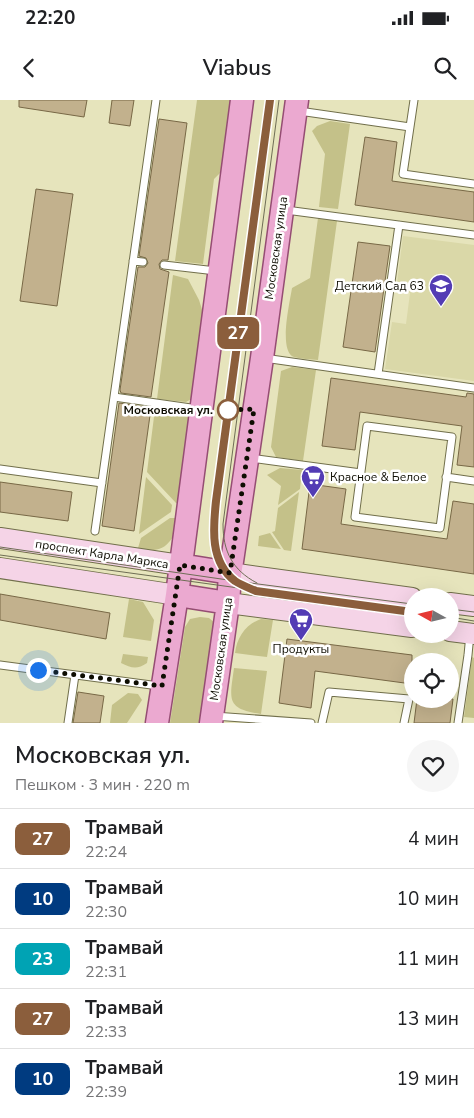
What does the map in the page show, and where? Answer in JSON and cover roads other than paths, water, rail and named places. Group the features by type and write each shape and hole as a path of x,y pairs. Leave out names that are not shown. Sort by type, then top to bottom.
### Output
{"main road":[{"path":"157,723 176,595 242,100"},
{"name":"Московская улица","path":"212,720 228,603 230,573 262,358 296,105"},
{"name":"проспект Карла Маркса","path":"0,538 404,597"},
{"path":"0,568 228,603 404,626"},
{"path":"459,604 474,606"}],"lane":[{"path":"95,531 156,100"},
{"path":"414,100 403,174 474,184"},
{"path":"296,105 410,128"},
{"path":"282,209 474,235"},
{"path":"378,374 399,224"},
{"path":"133,261 143,262"},
{"path":"164,265 218,272"},
{"path":"262,358 474,388"},
{"path":"114,397 201,409"},
{"path":"367,426 452,437 446,478 440,528 355,517 367,426"},
{"path":"247,458 361,473"},
{"path":"0,469 102,483"},
{"path":"446,478 474,481"},
{"path":"458,723 468,656 465,633"},
{"path":"0,665 162,686"},
{"path":"68,723 75,676"},
{"path":"322,723 329,692 409,699 404,723"},
{"path":"212,720 311,723"}],"tram line":[{"path":"256,591 235,579 222,565 215,547 214,523 270,100"},
{"name":"27","path":"270,100 216,501 213,537 217,555 224,569 235,581 256,591 404,611"},
{"path":"257,583 248,578 235,566 227,551 223,524 279,100"},
{"path":"0,547 404,603"},
{"path":"0,555 404,611"},
{"path":"459,610 474,612"},
{"path":"459,618 474,621"}],"place":[{"name":"Детский Сад 63","path":"441,307"},
{"name":"Московская ул.","path":"228,410"},
{"name":"Красное & Белое","path":"313,498"},
{"name":"Продукты","path":"301,641"}]}
